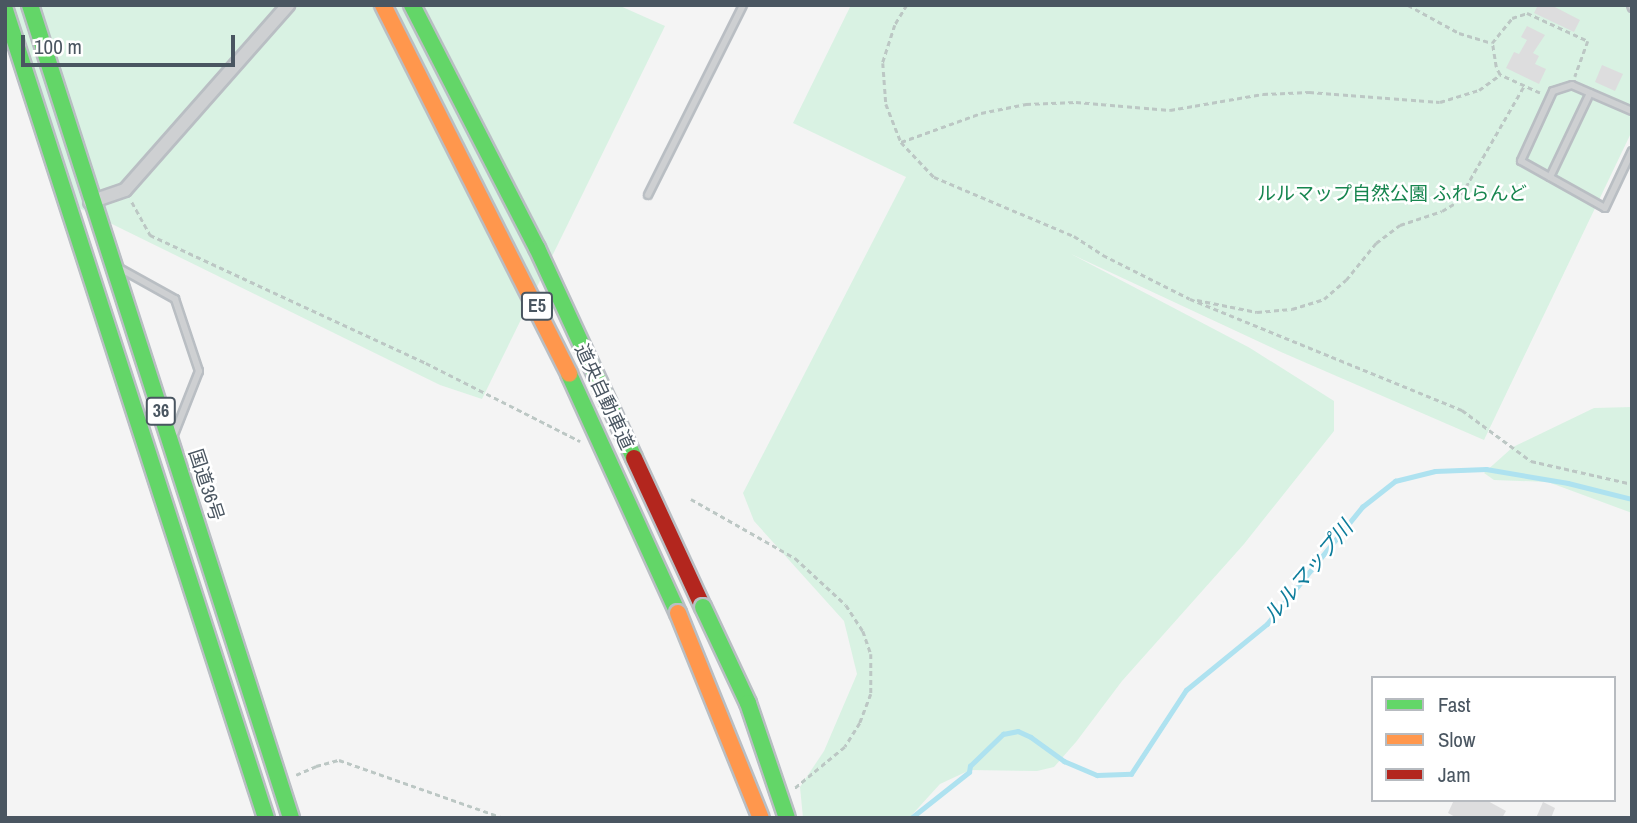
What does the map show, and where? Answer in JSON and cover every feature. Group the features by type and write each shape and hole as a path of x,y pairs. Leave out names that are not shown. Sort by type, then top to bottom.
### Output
{"highway":[{"name":"国道36号","path":"30,5 291,818"},
{"name":"道央自動車道","path":"383,5 556,344 678,613 761,818"},
{"name":"道央自動車道","path":"412,5 543,260 704,607 748,704 788,818"},
{"name":"36","path":"5,10 266,818"}],"street":[{"path":"68,209 125,190 288,5"}],"lane":[{"path":"648,195 743,5"},
{"path":"1632,111 1572,85 1553,91 1521,161 1605,208 1632,151"},
{"path":"1550,177 1590,93"},
{"path":"114,265 175,299 199,371 170,442"}],"path":[{"path":"907,5 895,25 883,63 886,104 901,142 934,177 1074,236 1103,256 1191,299 1462,410 1531,461 1632,484"},
{"path":"1408,5 1459,33 1492,43"},
{"path":"1527,5 1527,13"},
{"path":"1492,43 1512,19 1527,13 1588,41 1572,85"},
{"path":"1492,43 1500,75"},
{"path":"901,142 981,113 1026,104 1076,102 1170,110 1263,94 1309,92 1440,102 1479,90 1500,75"},
{"path":"1500,75 1550,97"},
{"path":"1191,299 1257,312 1292,309 1324,299 1346,280 1376,243 1400,225 1443,211 1457,202 1524,86"},
{"path":"125,190 150,235 426,363 589,445"},
{"path":"691,499 795,558 846,605 863,631 871,654 871,694 860,723 845,747 805,784 794,789"},
{"path":"279,783 316,766 339,760 504,818"}],"green space":[{"path":"5,5 618,5 665,26 482,399 440,385 61,199"},
{"name":"ルルマップ自然公園 ふれらんど","path":"851,5 1632,5 1632,131 1484,440 1281,352 1071,254 1250,348 1334,401 1334,431 1244,544 1122,681 1054,767 1037,771 970,770 940,784 909,818 803,818 800,787 824,751 857,674 844,621 754,521 743,493 906,177 793,123"},
{"path":"1632,407 1632,513 1548,482 1494,480 1484,473 1513,447 1594,408"}],"building":[{"path":"1538,5 1551,5 1580,20 1574,32 1534,13"},
{"path":"1527,26 1545,35 1533,53 1539,56 1535,64 1546,69 1539,84 1506,68 1514,52 1519,54 1527,40 1521,37"},
{"path":"1602,65 1623,74 1615,91 1595,82"},
{"path":"1453,802 1490,802 1506,811 1502,818 1457,818 1448,813"},
{"path":"1543,802 1555,808 1551,818 1536,818"}],"waterway":[{"name":"ルルマップ川","path":"911,818 969,772 970,766 1003,734 1018,731 1064,761 1097,775 1131,774 1186,690 1267,624 1362,507 1395,481 1435,471 1486,469 1568,483 1632,499"}],"traffic: fast":[{"path":"30,5 291,818"},
{"path":"412,5 537,248 634,458"},
{"path":"5,10 266,818"},
{"path":"569,374 678,613"},
{"path":"703,607 748,703 787,818"}],"traffic: slow":[{"path":"383,5 569,374"},
{"path":"678,613 761,818"}],"traffic: jam":[{"path":"634,458 703,607"}]}
